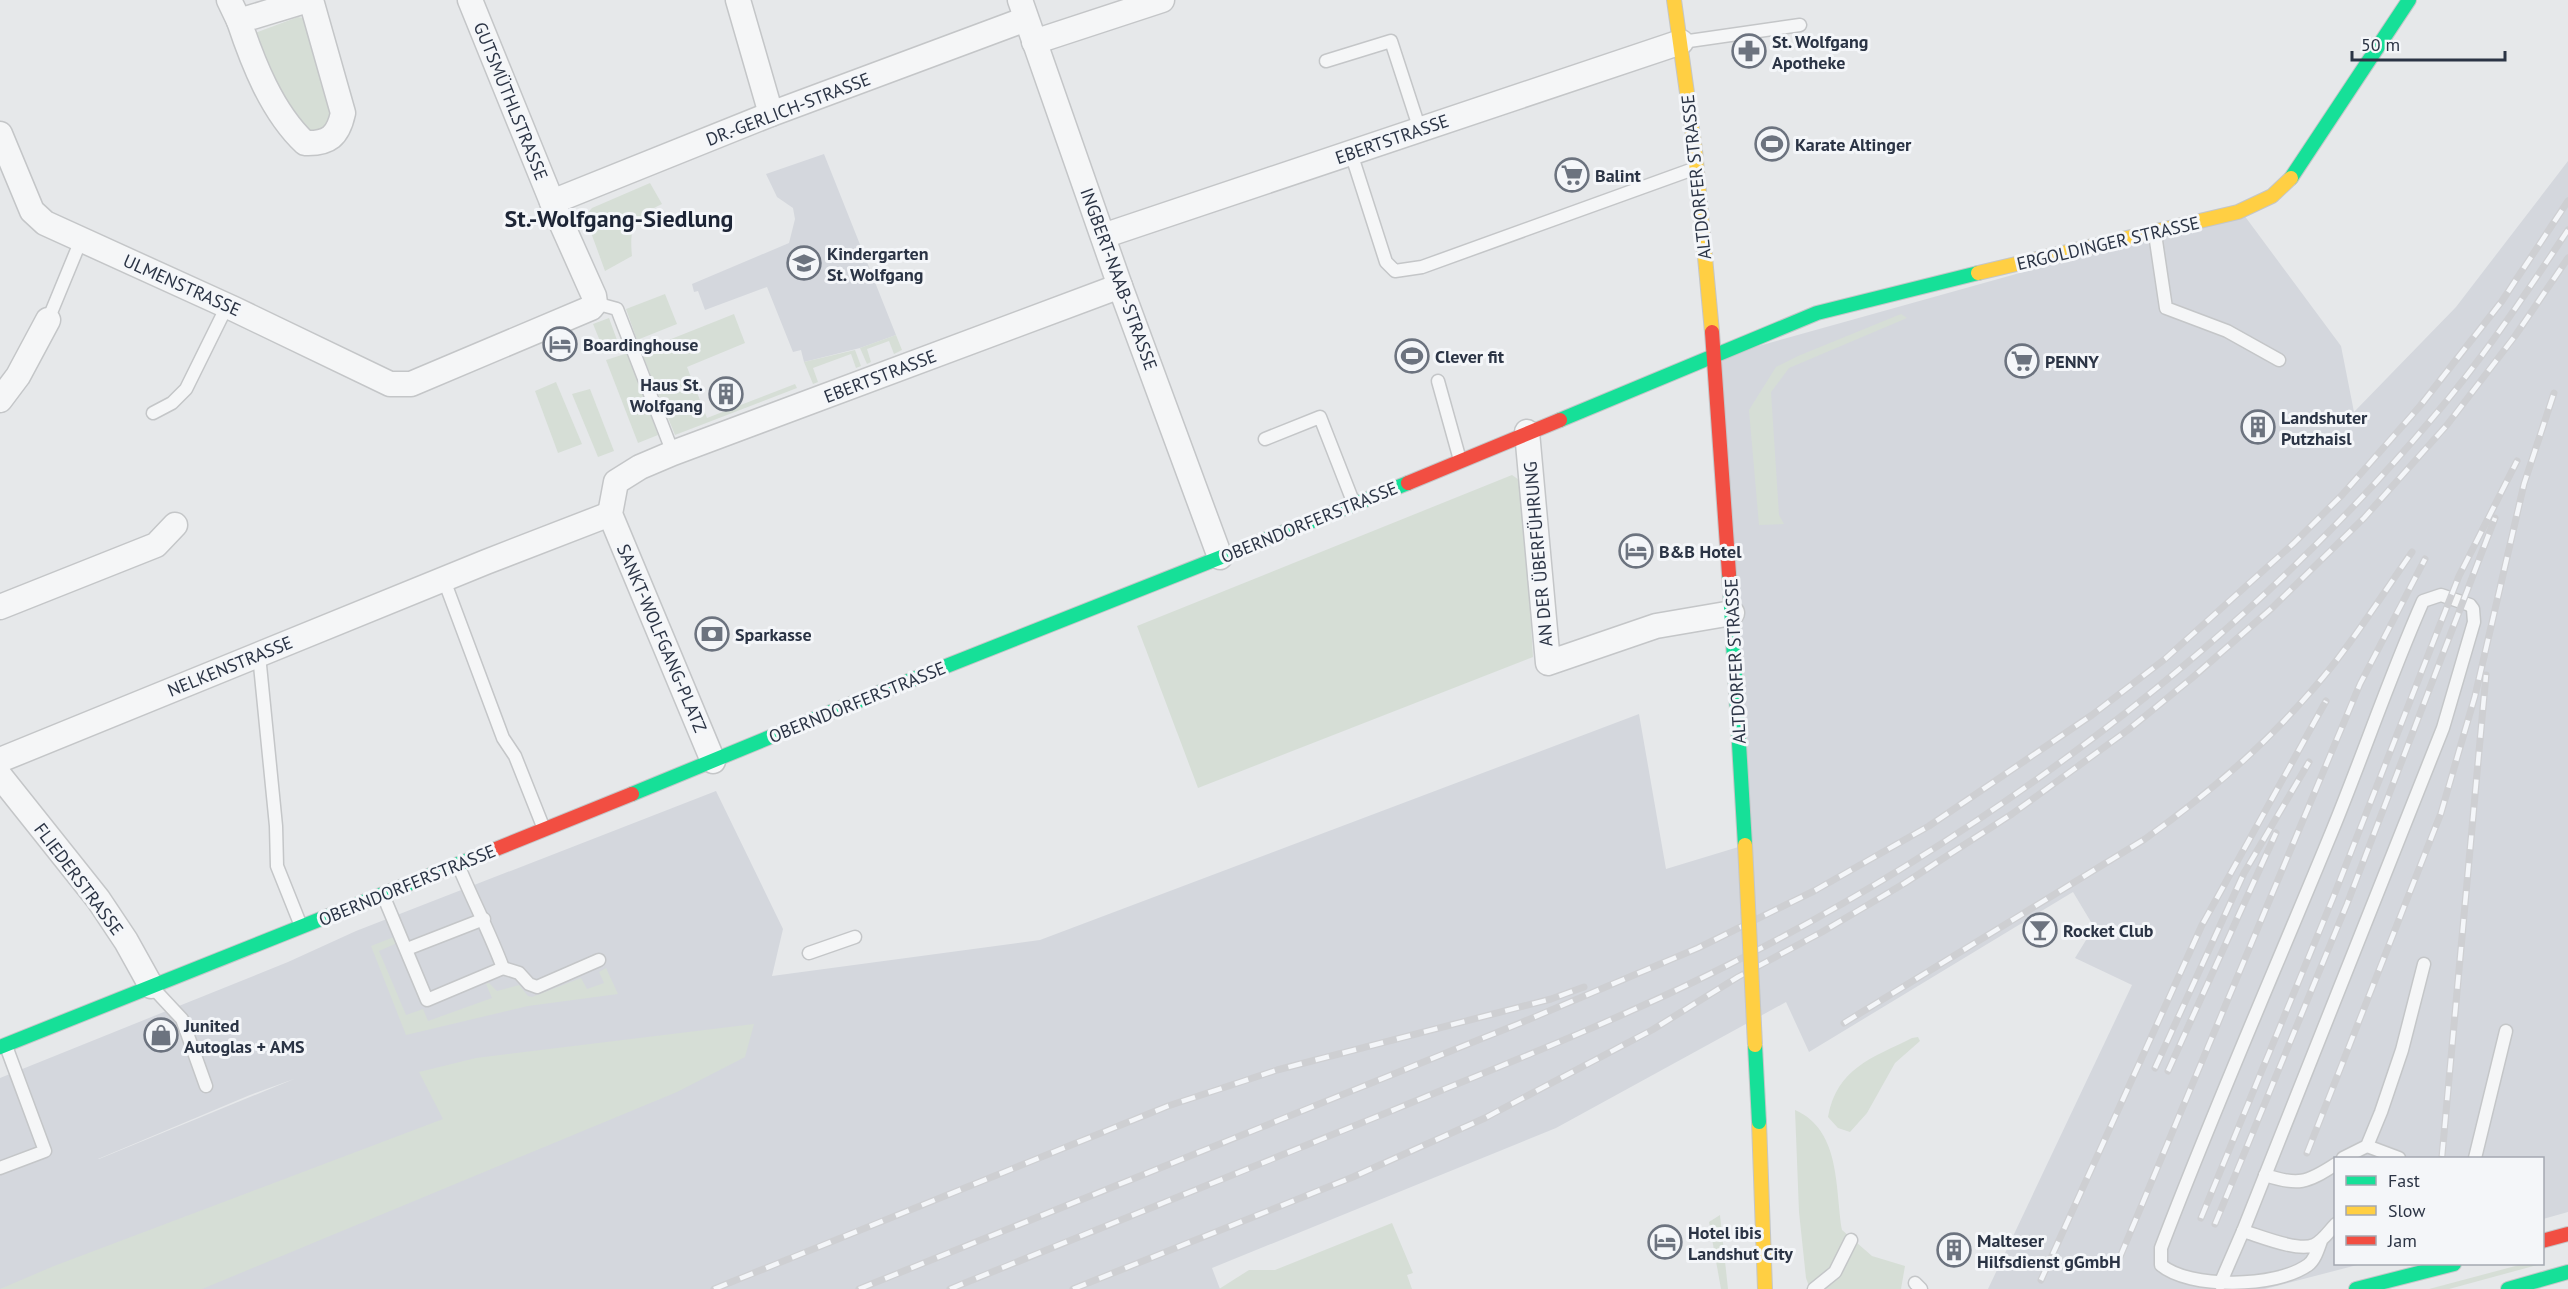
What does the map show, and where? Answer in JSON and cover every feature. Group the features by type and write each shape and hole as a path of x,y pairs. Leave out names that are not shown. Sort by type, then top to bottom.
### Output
{"main road":[{"name":"ALTDORFER STRASSE","path":"1674,0 1697,168 1732,614 1746,845 1761,1167 1759,1206 1765,1289"},
{"name":"ERGOLDINGER STRASSE","path":"1713,355 1817,314 1942,280 2238,212 2258,203 2282,188 2409,0"},
{"name":"OBERNDORFERSTRASSE","path":"3,1046 545,830 848,705 1355,505 1713,355"},
{"path":"2544,1240 2568,1234"},
{"path":"2356,1289 2427,1267"},
{"path":"2508,1289 2568,1272"}],"street":[{"path":"309,0 343,112 340,125 333,136 319,143 305,142 291,129 262,79 234,10 309,0"},
{"name":"GUTSMÜTHLSTRASSE","path":"470,0 552,202"},
{"path":"738,0 771,114"},
{"path":"1034,42 1162,0"},
{"name":"DR.-GERLICH-STRASSE","path":"552,202 1023,9"},
{"name":"INGBERT-NAAB-STRASSE","path":"1023,9 1120,286 1220,557"},
{"name":"EBERTSTRASSE","path":"1103,237 1681,42"},
{"name":"ULMENSTRASSE","path":"0,134 32,211 45,223 390,384 411,384 591,308 595,303"},
{"path":"552,202 594,296 595,303"},
{"name":"EBERTSTRASSE","path":"610,514 616,482 640,467 1120,286"},
{"path":"0,400 18,376 48,320"},
{"name":"AN DER ÜBERFÜHRUNG","path":"1527,432 1548,663 1656,626 1732,614"},
{"path":"452,576 610,514"},
{"name":"SANKT-WOLFGANG-PLATZ","path":"610,514 713,761"},
{"path":"0,607 156,545 175,525"},
{"name":"NELKENSTRASSE","path":"0,760 452,576"},
{"name":"FLIEDERSTRASSE","path":"0,776 98,899 126,941 151,986"}],"lane":[{"path":"1681,42 1800,25"},
{"path":"1326,62 1391,41 1420,130"},
{"path":"1351,153 1386,262 1395,271 1422,267 1697,168"},
{"path":"2154,232 2166,308 2228,331 2279,360"},
{"path":"48,320 81,240"},
{"path":"595,303 617,309 674,453"},
{"path":"153,413 172,403 186,389 227,306"},
{"path":"1438,381 1460,460"},
{"path":"1265,440 1320,417 1355,505"},
{"path":"452,576 503,738 515,756 545,830"},
{"path":"2220,1284 2443,728 2474,622 2473,609 2457,599 2441,595 2423,601 2415,620 2337,820 2202,1140 2161,1248 2161,1265 2168,1272 2199,1282 2220,1284 2260,1282 2309,1265 2321,1241"},
{"path":"259,655 276,826 277,866 301,927"},
{"path":"458,865 484,919 503,968"},
{"path":"383,894 428,1000 503,968 519,973 529,984 537,987 599,960"},
{"path":"407,949 484,919"},
{"path":"809,953 855,937"},
{"path":"2345,1157 2367,1146 2381,1112 2402,1050 2424,964"},
{"path":"151,986 182,1019 206,1086"},
{"path":"2475,1157 2506,1030"},
{"path":"0,1168 45,1151 3,1046"},
{"path":"2367,1146 2395,1157"},
{"path":"2265,1175 2288,1182 2314,1178 2334,1165"},
{"path":"2243,1231 2300,1246 2312,1246 2321,1241 2334,1226"},
{"path":"1814,1289 1834,1272 1851,1240"}],"shaded area":[{"path":"298,17 304,18 334,119 319,136 298,125 251,37 255,33"},
{"name":"Kindergarten St. Wolfgang","path":"824,154 896,335 860,348 804,362 801,350 793,352 767,287 705,310 698,291 694,292 692,284 789,243 795,219 793,208 777,197 766,174"},
{"path":"2568,161 2568,1212 2544,1219 2544,1157 2334,1157 2334,1265 2357,1265 2265,1289 1988,1289 2132,985 2075,958 2094,927 2073,892 1809,1052 1786,1002 1556,1128 1212,1268 1220,1289 0,1289 0,1078 288,962 356,931 716,791 783,929 772,976 1040,940 1639,714 1666,869 1745,845 1712,359 2241,211 2341,346 2354,412 2456,307","holes":["294,1079 98,1159 250,1095"]},
{"path":"650,183 662,204 646,213 636,223 631,245 632,256 605,271 585,216 592,208"},
{"path":"665,294 677,324 637,340 626,309"},
{"path":"734,314 745,343 687,367 707,418 795,384 797,388 675,435 641,351"},
{"path":"1901,314 1907,318 1789,368 1771,392 1779,515 1784,524 1759,525 1749,410 1776,367"},
{"path":"609,318 617,340 602,346 593,324"},
{"path":"896,335 902,350 894,354 889,341 867,349 871,362 867,364 860,348"},
{"path":"855,350 861,366 856,368 851,354 813,368 818,382 813,384 804,362"},
{"path":"628,353 658,435 638,443 606,360"},
{"path":"556,382 582,444 558,453 535,391"},
{"path":"590,389 614,451 598,457 572,394"},
{"path":"1512,475 1522,482 1533,657 1198,788 1137,626"},
{"path":"394,937 397,943 379,951 406,1015 423,1009 428,1021 492,998 486,984 489,983 497,991 519,985 528,996 532,997 581,978 587,989 604,983 599,972 606,968 618,994 528,1006 406,1035 371,946"},
{"path":"754,1024 745,1057 677,1092 202,1289 0,1289 54,1266 443,1119 419,1072 476,1058"},
{"path":"1918,1037 1920,1041 1895,1063 1867,1113 1850,1132 1838,1128 1828,1117 1839,1087 1848,1076 1870,1059"},
{"path":"1795,1110 1810,1119 1821,1131 1828,1146 1836,1179 1842,1230 1872,1256 1905,1266 1901,1289 1810,1289 1806,1278 1799,1212"},
{"path":"1720,1215 1728,1289 1721,1289 1709,1222"},
{"path":"1392,1223 1413,1273 1407,1275 1412,1289 1219,1289 1249,1270 1275,1270"},
{"path":"2519,1265 2537,1265 2449,1289 2429,1289"}],"railway":[{"path":"859,1289 1518,1024 1698,948 1814,891 1929,826 2092,715 2165,659 2294,543 2342,495 2420,406 2502,301 2568,201"},
{"path":"950,1289 1512,1062 1671,993 1811,921 1910,863 2007,800 2101,732 2192,659 2278,582 2359,500 2435,415 2471,370 2568,230"},
{"path":"1073,1289 1353,1177 1485,1118 1652,1030 1738,977 1822,932 1905,883 2012,814 2128,730 2192,678 2272,608 2364,518 2447,425 2515,336 2568,258"},
{"path":"2307,1153 2441,813 2475,696 2524,484 2554,393"},
{"path":"2201,1218 2333,898 2459,576 2517,461"},
{"path":"2215,1224 2347,904 2495,518"},
{"path":"1844,1023 2145,839 2209,790 2250,755 2321,680 2412,552"},
{"path":"2120,1257 2360,684 2425,559"},
{"path":"2442,1156 2486,675"},
{"path":"2041,1280 2202,925 2326,701"},
{"path":"2155,1068 2244,873 2309,762"},
{"path":"2168,1071 2276,833"},
{"path":"714,1289 1168,1106 1277,1070 1551,999 1584,987"}],"traffic: fast":[{"path":"2291,178 2409,0"},
{"path":"1560,420 1817,313 1978,273"},
{"path":"632,794 848,705 1408,483"},
{"path":"1729,574 1745,845"},
{"path":"0,1047 496,849"},
{"path":"1755,1045 1759,1122"},
{"path":"2356,1289 2450,1265"},
{"path":"2508,1289 2568,1272"}],"traffic: slow":[{"path":"1674,0 1695,150 1712,332"},
{"path":"1978,273 2238,212 2272,196 2291,178"},
{"path":"1745,845 1755,1045"},
{"path":"1759,1122 1765,1289"}],"traffic: jam":[{"path":"1712,332 1729,574"},
{"path":"1408,483 1560,420"},
{"path":"496,849 632,794"},
{"path":"2544,1240 2568,1234"}],"place":[{"name":"St. Wolfgang Apotheke","path":"1749,51"},
{"name":"Karate Altinger","path":"1772,144"},
{"name":"Balint","path":"1572,175"},
{"name":"Kindergarten St. Wolfgang","path":"804,263"},
{"name":"Boardinghouse","path":"560,344"},
{"name":"Clever fit","path":"1412,356"},
{"name":"PENNY","path":"2022,361"},
{"name":"Haus St. Wolfgang","path":"726,394"},
{"name":"Landshuter Putzhaisl","path":"2258,427"},
{"name":"B&B Hotel","path":"1636,551"},
{"name":"Sparkasse","path":"712,634"},
{"name":"Rocket Club","path":"2040,930"},
{"name":"Junited Autoglas + AMS","path":"161,1035"},
{"name":"Hotel ibis Landshut City","path":"1665,1242"},
{"name":"Malteser Hilfsdienst gGmbH","path":"1954,1250"}],"district":[{"name":"St.-Wolfgang-Siedlung","path":"619,218"}]}
